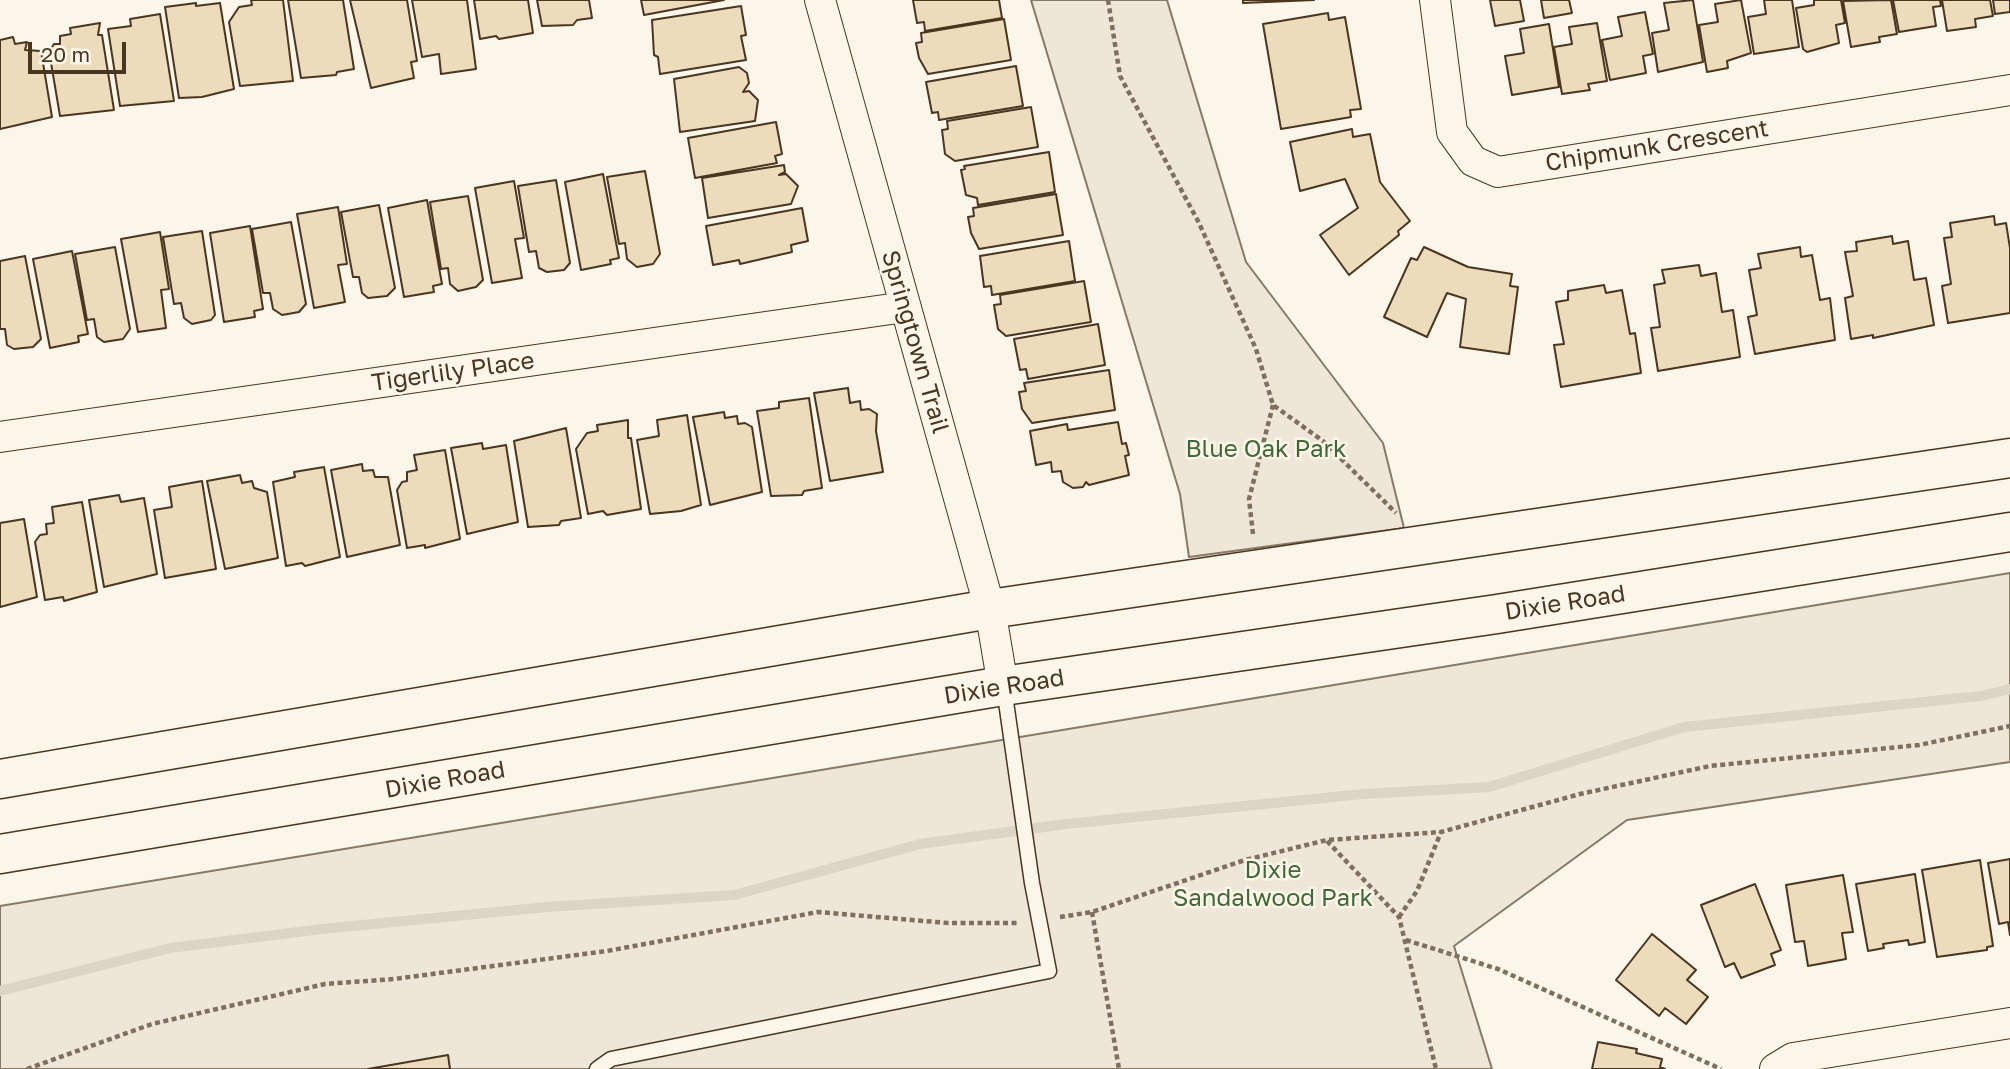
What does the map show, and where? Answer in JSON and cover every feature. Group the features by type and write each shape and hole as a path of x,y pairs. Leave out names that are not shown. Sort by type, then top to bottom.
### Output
{"main road":[{"path":"0,779 990,609 2010,458"},
{"name":"Dixie Road","path":"0,854 1003,686 1497,614 2010,532"}],"street":[{"name":"Springtown Trail","path":"820,0 990,609 1003,686"},
{"name":"Chipmunk Crescent","path":"1435,0 1452,132 1472,161 1498,172 2010,89"},
{"name":"Tigerlily Place","path":"0,437 905,307"},
{"path":"1775,1069 1793,1058 2010,1023"}],"lane":[{"path":"597,1069 611,1059 1049,971 1032,883 1003,686"}],"path":[{"path":"1108,0 1120,76 1199,223 1256,349 1273,405 1249,499 1256,570"},
{"path":"1273,405 1323,441 1429,546"},
{"path":"1399,917 1417,891 1441,832"},
{"path":"1327,840 1399,917 1436,1069"},
{"path":"1093,912 1119,1069"},
{"path":"1405,940 1498,969 1721,1069"}],"green space":[{"name":"Blue Oak Park","path":"1031,0 1167,0 1246,262 1383,443 1404,528 1189,557 1180,494"},
{"name":"Dixie Sandalwood Park","path":"2010,573 2010,762 1627,820 1454,946 1492,1069 0,1069 0,906"}],"building":[{"path":"251,0 283,0 293,81 240,86 229,22 239,7 252,5"},
{"path":"288,0 343,0 354,69 337,72 336,75 301,78"},
{"path":"350,0 407,0 417,61 411,62 414,78 371,88"},
{"path":"412,0 467,0 476,69 441,74 439,54 422,57"},
{"path":"474,0 528,0 533,33 499,39 496,36 480,39"},
{"path":"537,0 589,0 592,18 577,20 573,25 542,26"},
{"path":"641,0 724,0 644,15"},
{"path":"913,0 999,0 1002,18 925,31 924,22 917,23"},
{"path":"1243,0 1314,0 1243,3"},
{"path":"1490,0 1520,0 1524,21 1495,26"},
{"path":"1541,0 1569,0 1572,13 1544,18"},
{"path":"1693,0 1703,62 1658,72 1652,33 1669,30 1664,3"},
{"path":"1741,0 1751,53 1727,61 1728,68 1707,72 1699,25 1718,22 1715,4"},
{"path":"1764,0 1792,0 1799,47 1754,54 1748,17 1766,14"},
{"path":"1814,0 1841,0 1845,23 1836,25 1839,43 1807,52 1803,49 1796,8 1814,5"},
{"path":"1891,0 1897,34 1879,37 1880,42 1851,47 1843,1"},
{"path":"1893,0 1940,0 1941,6 1933,7 1936,26 1899,32"},
{"path":"1942,0 1990,0 1993,16 1975,19 1976,27 1947,31"},
{"path":"1993,0 2010,0 2010,12 1995,14"},
{"path":"196,3 196,6 220,3 234,89 202,97 179,98 165,7"},
{"path":"741,6 746,35 741,36 746,60 660,74 658,57 654,55 652,20"},
{"path":"1645,12 1653,54 1643,56 1646,73 1610,80 1602,40 1622,36 1618,17"},
{"path":"1328,13 1329,20 1345,17 1361,109 1350,110 1351,117 1281,129 1263,24"},
{"path":"160,14 174,101 120,106 108,29 131,26 130,19"},
{"path":"1004,19 1011,60 928,74 919,58 916,43 922,42 921,33"},
{"path":"100,23 98,35 102,35 114,110 60,116 49,51 54,44 60,44 60,36 71,34 70,28"},
{"path":"1597,23 1607,81 1588,84 1590,90 1562,94 1554,47 1572,44 1569,27"},
{"path":"1549,24 1559,87 1512,95 1505,56 1524,53 1520,29"},
{"path":"13,37 15,44 27,42 25,50 41,51 52,117 0,129 0,40"},
{"path":"1016,66 1023,106 939,120 938,112 932,113 926,82"},
{"path":"739,67 747,73 749,83 743,92 749,91 758,100 755,121 680,132 674,79"},
{"path":"1031,107 1038,147 955,161 945,154 942,130 948,129 947,121"},
{"path":"776,122 782,154 775,156 777,163 695,178 688,138"},
{"path":"1352,129 1353,137 1370,134 1380,182 1410,221 1398,231 1399,235 1349,275 1320,235 1358,208 1345,179 1300,191 1290,142"},
{"path":"1049,152 1055,192 978,205 977,198 966,195 961,170 965,169 964,166"},
{"path":"784,165 785,172 779,175 786,174 798,186 791,204 708,218 702,178"},
{"path":"645,171 660,254 653,264 637,267 627,259 625,243 619,244 607,177"},
{"path":"603,174 619,258 610,260 611,264 581,270 565,182"},
{"path":"556,180 570,263 564,270 547,272 539,268 536,251 529,252 518,186"},
{"path":"514,181 524,238 515,239 522,278 492,283 475,188"},
{"path":"1056,194 1063,235 979,249 971,233 968,217 974,216 973,208"},
{"path":"468,196 483,280 476,287 458,291 450,284 448,268 441,269 430,202"},
{"path":"427,200 442,284 433,286 434,292 404,297 388,208"},
{"path":"379,205 395,288 387,296 368,298 362,293 359,277 353,277 341,212"},
{"path":"338,207 347,264 338,265 345,302 314,308 297,214"},
{"path":"802,208 808,241 791,245 792,252 740,264 739,260 713,265 706,226"},
{"path":"1994,216 1995,225 2006,223 2010,248 2010,313 1948,323 1942,286 1951,284 1944,238 1952,237 1950,223"},
{"path":"291,222 306,304 299,312 282,315 273,309 270,293 263,293 252,229"},
{"path":"250,226 263,309 254,311 255,317 224,322 210,233"},
{"path":"202,231 215,315 211,320 192,324 184,318 181,303 174,304 163,237"},
{"path":"160,232 169,289 161,290 166,328 138,332 121,239"},
{"path":"1892,236 1893,244 1908,241 1914,280 1926,278 1934,325 1873,338 1873,335 1851,339 1845,298 1853,296 1845,252 1857,251 1856,242"},
{"path":"1069,241 1075,281 992,295 991,286 984,287 980,256"},
{"path":"115,247 130,329 123,339 104,342 97,337 94,319 87,320 75,254"},
{"path":"1424,247 1468,267 1512,274 1510,286 1518,287 1509,354 1460,347 1466,299 1447,293 1427,337 1384,317 1411,258 1417,260"},
{"path":"1800,247 1801,257 1812,255 1820,300 1830,298 1835,340 1755,354 1748,317 1757,315 1749,270 1761,268 1758,254"},
{"path":"72,251 88,334 78,336 79,342 50,348 33,259"},
{"path":"25,256 41,339 33,347 14,349 7,345 5,329 0,329 0,261"},
{"path":"1699,265 1701,276 1716,273 1722,312 1733,310 1740,357 1658,371 1651,328 1660,327 1654,285 1665,283 1662,270"},
{"path":"1084,281 1091,322 1006,336 998,329 994,305 1001,304 1000,295"},
{"path":"1604,285 1606,293 1622,290 1630,334 1635,333 1641,373 1561,387 1554,345 1564,344 1556,302 1568,300 1568,291"},
{"path":"1098,324 1105,365 1028,379 1026,369 1020,370 1014,339"},
{"path":"1109,370 1115,410 1032,423 1022,409 1019,392 1026,391 1024,383"},
{"path":"848,388 850,403 860,401 861,410 869,409 877,414 876,431 883,472 830,481 814,393"},
{"path":"809,398 822,488 804,491 802,495 771,496 757,411 779,408 779,402"},
{"path":"724,412 725,418 737,416 738,424 745,423 752,427 762,492 710,505 693,417"},
{"path":"687,415 701,505 681,511 650,514 637,440 659,436 657,420"},
{"path":"628,420 628,438 631,438 641,509 607,515 603,511 588,514 576,449 587,433 598,431 597,425"},
{"path":"1118,422 1122,444 1126,443 1129,455 1125,456 1129,475 1089,485 1086,482 1083,487 1073,488 1063,482 1061,471 1052,472 1051,462 1036,465 1030,431 1067,424 1068,430"},
{"path":"566,428 581,518 561,521 559,525 528,527 514,441"},
{"path":"482,443 483,449 506,445 518,522 467,534 451,448"},
{"path":"445,450 460,539 425,548 425,545 407,548 397,490 402,482 407,481 407,472 417,470 414,455"},
{"path":"362,464 363,471 373,470 375,477 388,477 400,545 347,557 331,470"},
{"path":"324,467 340,557 305,566 302,563 286,566 273,482 295,477 294,472"},
{"path":"240,475 242,483 252,481 254,488 267,492 278,558 225,569 207,481"},
{"path":"202,481 216,569 165,578 154,510 172,507 169,487"},
{"path":"119,495 121,502 144,498 157,574 104,587 89,500"},
{"path":"82,502 97,592 64,601 63,597 45,600 35,542 40,535 47,534 46,524 54,523 52,507"},
{"path":"24,519 37,597 0,607 0,523"},
{"path":"2010,859 2010,935 2008,922 1999,924 1988,863"},
{"path":"1980,860 1993,946 1987,947 1987,950 1937,957 1922,870"},
{"path":"1915,874 1925,942 1909,945 1908,940 1883,944 1884,948 1868,951 1856,884"},
{"path":"1843,875 1853,932 1842,933 1846,959 1808,966 1804,941 1795,942 1786,885"},
{"path":"1755,884 1781,950 1771,954 1775,965 1741,978 1734,963 1725,967 1701,905"},
{"path":"1652,934 1696,970 1687,980 1708,997 1686,1024 1665,1008 1659,1016 1616,980"},
{"path":"1598,1042 1637,1049 1636,1053 1662,1059 1660,1067 1665,1069 1592,1069"},
{"path":"448,1055 450,1069 368,1069"}],"waterway":[{"path":"0,991 170,948 322,929 547,907 734,895 920,844 1066,824 1363,794 1489,787 1684,727 1981,696 2010,689"}]}
